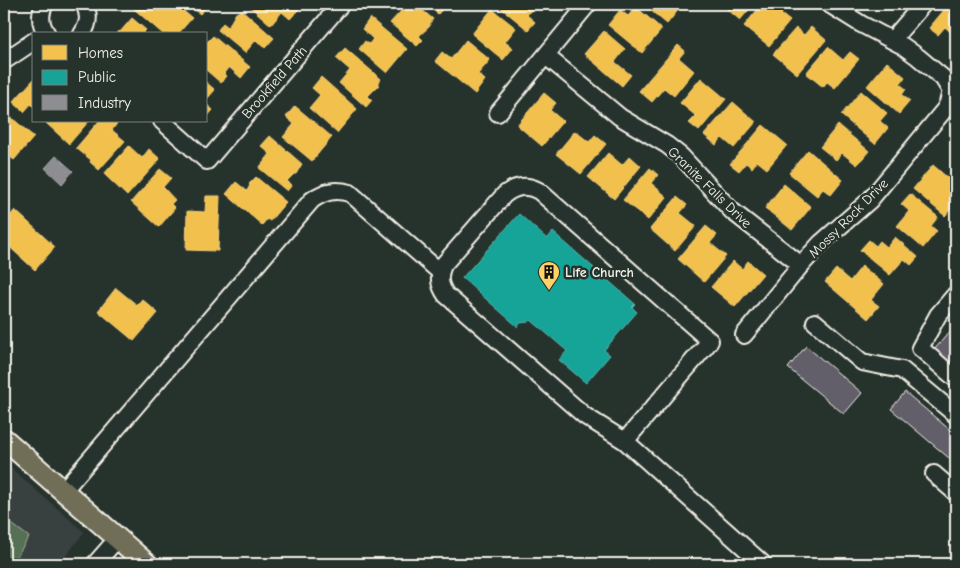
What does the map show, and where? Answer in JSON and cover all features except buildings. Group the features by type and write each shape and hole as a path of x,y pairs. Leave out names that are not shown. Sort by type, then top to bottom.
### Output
{"main road":[{"path":"4,439 147,564"}],"street":[{"path":"42,32 40,18 45,4"},
{"path":"83,32 88,17 85,4"},
{"name":"Brookfield Path","path":"163,122 207,161 341,4"},
{"path":"498,113 588,4"},
{"path":"829,4 892,40 923,4"},
{"name":"Mossy Rock Drive","path":"744,335 800,266 822,243 870,200 945,109 951,91 943,78 918,56 892,40"},
{"path":"4,61 32,42"},
{"name":"Granite Falls Drive","path":"546,56 620,117 667,145 681,156 732,211 800,266"},
{"path":"625,441 710,341 539,191 532,187 517,187 504,195 443,265 439,280 446,295 585,416 625,441 762,564"},
{"path":"63,491 312,200 320,194 340,190 350,193 440,272"},
{"path":"956,294 938,315 920,348 956,380"},
{"path":"815,322 862,362 902,370 956,415"},
{"path":"934,474 956,492"},
{"path":"95,564 117,538"}],"shaded area":[{"path":"4,462 84,532 60,564 4,564"}],"green space":[{"path":"4,518 29,537 13,562 16,564 4,564"}],"place":[{"name":"Life Church","path":"549,291"}]}
